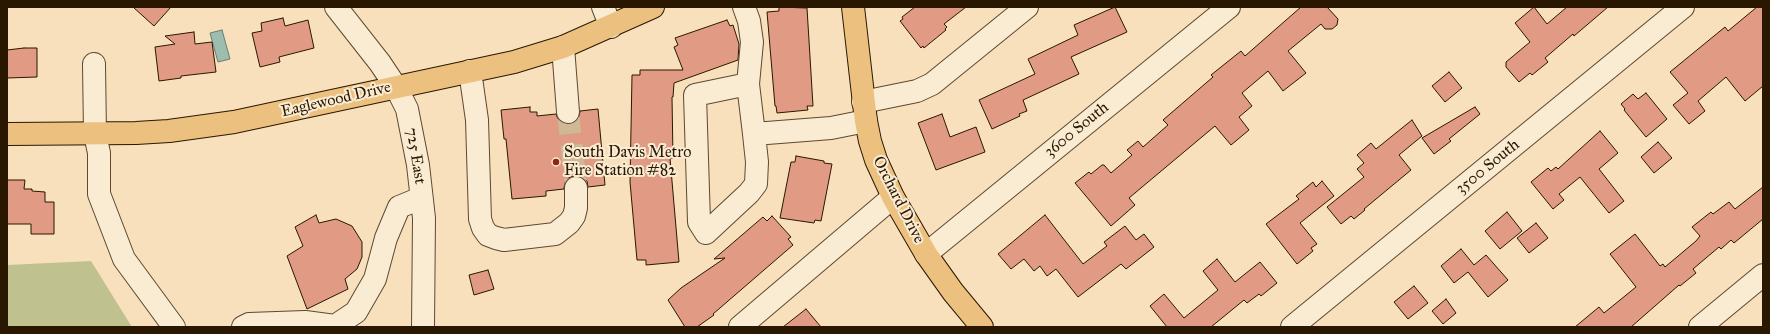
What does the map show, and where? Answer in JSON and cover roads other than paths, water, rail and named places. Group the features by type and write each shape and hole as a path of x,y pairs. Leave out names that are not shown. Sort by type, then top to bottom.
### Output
{"main road":[{"name":"Eaglewood Drive","path":"7,134 95,134 169,131 228,123 514,62 563,47 607,17 653,7"},
{"name":"Orchard Drive","path":"853,7 865,111 870,141 876,160 893,197 926,254 953,292 982,327"}],"street":[{"name":"725 East","path":"336,7 370,49 396,87 407,109 418,165 425,235 422,304 423,327"},
{"path":"744,7 749,21 752,42 748,84 757,162 756,184 749,193 706,233 699,222 695,95 748,84"},
{"path":"754,134 831,128 865,111 932,84 1027,7"},
{"name":"3600 South","path":"926,254 1229,7"},
{"name":"3500 South","path":"1292,327 1683,7"},
{"path":"563,47 568,112"},
{"path":"94,64 95,134 99,153 99,194 124,259 174,327"},
{"path":"470,71 478,120 480,219 483,228 488,235 504,240 555,234 563,229 574,216 576,208 576,188"},
{"path":"740,327 893,197"},
{"path":"243,327 249,324 304,322 335,326 356,312 375,279 386,238 399,207 422,198"},
{"path":"1708,325 1763,275"}],"tunnel":[{"path":"568,112 576,188"}],"place":[{"name":"South Davis Metro Fire Station #82","path":"556,162"}]}
